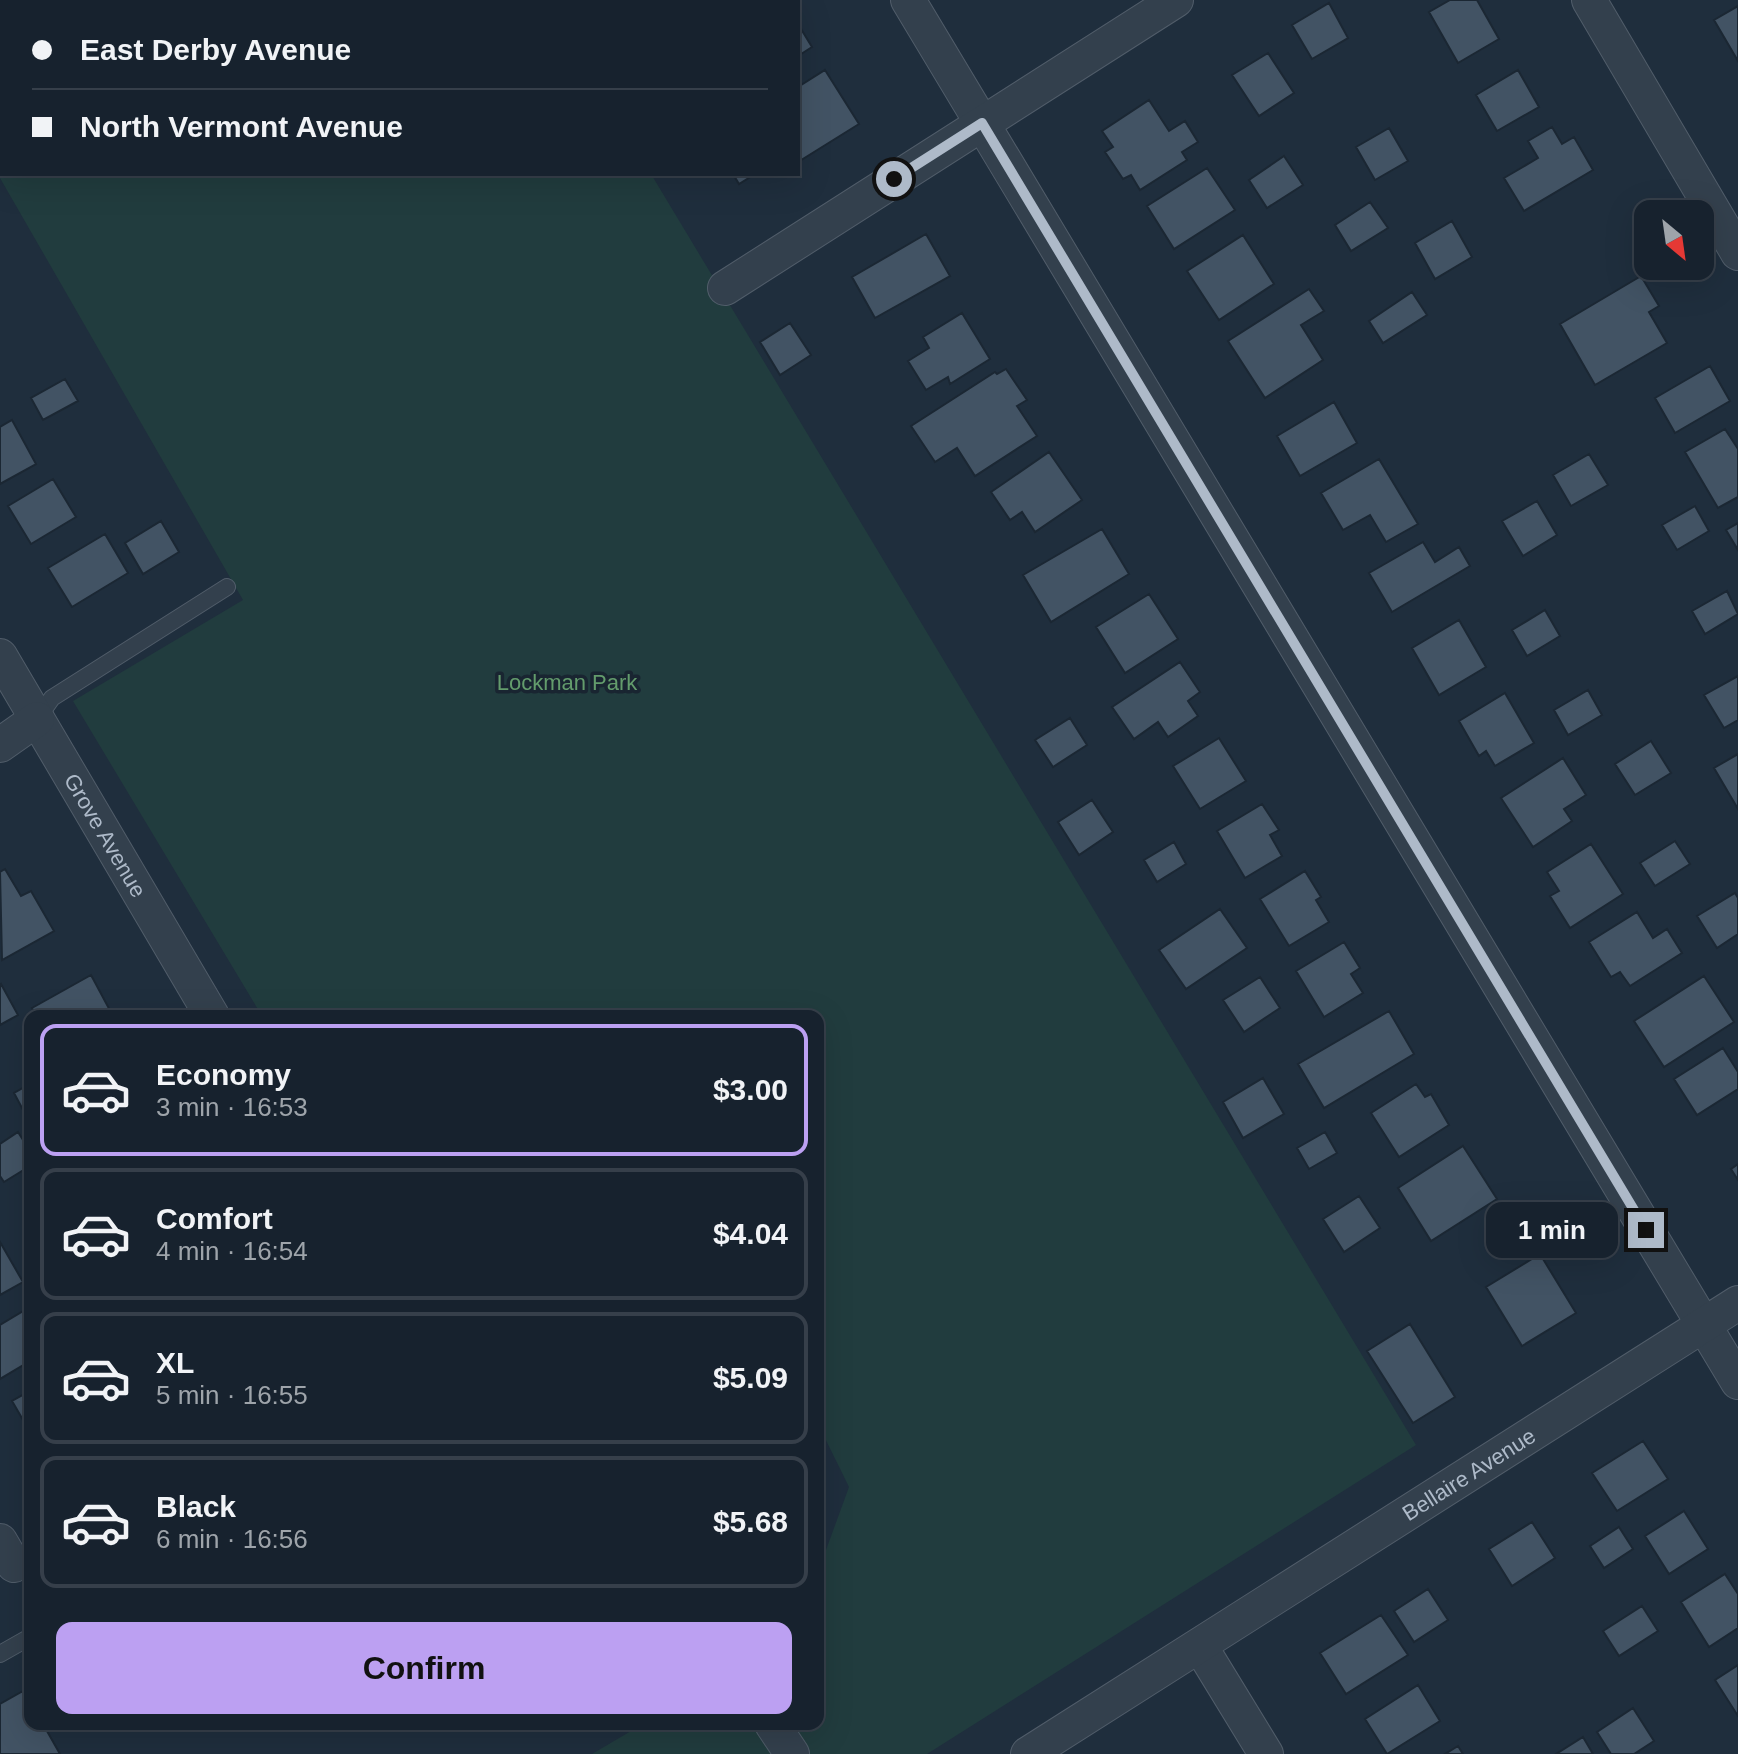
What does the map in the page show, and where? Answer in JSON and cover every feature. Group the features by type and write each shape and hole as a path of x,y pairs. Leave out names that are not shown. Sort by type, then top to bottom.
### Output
{"street":[{"path":"908,0 1738,1382"},
{"path":"725,288 1176,0"},
{"path":"1589,0 1738,253"},
{"name":"Grove Avenue","path":"0,656 208,1010"},
{"path":"0,745 37,719"},
{"name":"Bellaire Avenue","path":"1200,1646 1738,1303"},
{"path":"1028,1754 1200,1646 1266,1754"},
{"path":"776,1730 792,1754"}],"lane":[{"path":"37,719 52,698 227,587"},
{"path":"0,1654 24,1640"}],"green space":[{"name":"Lockman Park","path":"652,176 1416,1445 927,1754 592,1754 633,1730 824,1730 824,1556 849,1487 824,1436 824,1010 258,1010 73,701 243,600 0,178"}],"building":[{"path":"1450,0 1477,0 1499,39 1458,63 1429,12"},
{"path":"1329,3 1348,38 1312,59 1292,25"},
{"path":"1738,6 1738,61 1714,20"},
{"path":"800,27 812,47 800,55"},
{"path":"1268,53 1294,93 1259,116 1232,75"},
{"path":"825,70 859,124 800,161 800,86"},
{"path":"1518,70 1539,107 1497,131 1476,95"},
{"path":"1149,100 1169,131 1185,121 1198,142 1182,152 1187,160 1140,190 1131,175 1123,179 1105,152 1113,147 1102,131"},
{"path":"1552,127 1562,144 1574,137 1593,170 1524,211 1504,178 1538,158 1528,141"},
{"path":"1389,128 1408,161 1375,180 1356,147"},
{"path":"1284,156 1303,185 1267,208 1249,180"},
{"path":"1207,168 1235,210 1174,249 1147,206"},
{"path":"734,176 752,176 739,184"},
{"path":"1370,202 1388,228 1351,251 1335,225"},
{"path":"1452,221 1472,257 1435,279 1415,243"},
{"path":"926,234 950,276 875,318 852,277"},
{"path":"1243,235 1274,284 1219,320 1187,271"},
{"path":"1634,280 1643,280 1659,306 1649,312 1667,343 1595,385 1560,324"},
{"path":"1309,289 1324,311 1301,325 1323,360 1265,398 1228,341"},
{"path":"1412,292 1427,315 1383,343 1369,321"},
{"path":"962,313 990,359 950,384 948,377 926,390 908,361 929,348 923,337"},
{"path":"790,323 811,355 780,375 760,342"},
{"path":"1710,366 1730,401 1675,433 1655,398"},
{"path":"1006,369 1027,400 1017,406 1037,436 975,476 957,448 935,462 911,426 995,372 997,374"},
{"path":"65,379 78,401 43,420 31,398"},
{"path":"1334,402 1357,443 1300,476 1277,436"},
{"path":"12,420 36,464 0,484 0,427"},
{"path":"1725,429 1738,449 1738,497 1718,508 1685,452"},
{"path":"1049,452 1082,500 1035,532 1022,512 1010,520 991,492"},
{"path":"1589,454 1608,485 1571,506 1553,475"},
{"path":"1379,459 1418,524 1386,542 1370,515 1343,530 1321,493"},
{"path":"53,479 76,517 31,544 8,506"},
{"path":"1537,501 1557,535 1523,556 1502,521"},
{"path":"1695,506 1709,531 1677,550 1662,525"},
{"path":"161,521 179,552 143,574 125,543"},
{"path":"1738,523 1738,550 1726,530"},
{"path":"1102,529 1129,574 1051,622 1023,575"},
{"path":"105,534 128,573 72,607 48,568"},
{"path":"1423,542 1435,562 1459,547 1470,566 1392,612 1369,573"},
{"path":"1727,591 1738,614 1705,634 1692,611"},
{"path":"1149,594 1178,639 1125,673 1096,627"},
{"path":"1545,610 1560,636 1527,656 1512,630"},
{"path":"1459,620 1486,667 1439,695 1412,648"},
{"path":"1180,662 1200,692 1188,701 1198,716 1168,737 1158,722 1134,739 1112,707"},
{"path":"1738,676 1738,720 1724,728 1704,695"},
{"path":"1588,690 1602,715 1568,735 1554,710"},
{"path":"1505,693 1534,743 1495,766 1486,751 1479,756 1459,721"},
{"path":"1070,718 1087,745 1053,767 1035,740"},
{"path":"1219,738 1246,781 1200,809 1173,766"},
{"path":"1651,741 1671,773 1635,795 1615,764"},
{"path":"1738,754 1738,809 1714,768"},
{"path":"1563,758 1586,795 1564,809 1572,821 1533,847 1501,798"},
{"path":"1092,800 1113,832 1079,855 1058,822"},
{"path":"1262,804 1279,830 1270,835 1282,856 1245,878 1217,831"},
{"path":"1675,841 1690,864 1655,886 1640,863"},
{"path":"1174,842 1186,864 1157,882 1144,860"},
{"path":"1591,844 1623,894 1570,928 1550,896 1559,891 1547,872"},
{"path":"5,869 21,896 31,891 54,931 2,960 0,872"},
{"path":"1305,871 1321,897 1316,900 1329,922 1289,946 1260,899"},
{"path":"1735,893 1738,898 1738,934 1717,948 1697,916"},
{"path":"1220,909 1247,948 1186,989 1159,950"},
{"path":"1637,912 1653,938 1667,929 1682,953 1630,986 1620,972 1611,977 1589,942"},
{"path":"1344,942 1360,968 1351,974 1363,993 1324,1017 1296,971"},
{"path":"91,975 110,1010 33,1010"},
{"path":"1704,976 1734,1022 1664,1067 1634,1021"},
{"path":"1260,977 1280,1008 1244,1032 1223,1000"},
{"path":"0,985 18,1015 0,1025"},
{"path":"1389,1011 1414,1054 1324,1108 1298,1064"},
{"path":"1723,1048 1738,1072 1738,1089 1697,1115 1674,1079"},
{"path":"1263,1078 1284,1114 1243,1138 1223,1102"},
{"path":"1416,1084 1425,1097 1431,1094 1449,1125 1399,1157 1371,1113"},
{"path":"24,1087 24,1112 14,1093"},
{"path":"18,1132 24,1142 24,1170 4,1182 0,1176 0,1144"},
{"path":"1325,1132 1337,1153 1309,1169 1297,1148"},
{"path":"1463,1146 1497,1199 1431,1241 1398,1188"},
{"path":"1738,1164 1738,1180 1731,1169"},
{"path":"1359,1196 1380,1228 1344,1252 1323,1219"},
{"path":"0,1242 23,1282 0,1295"},
{"path":"1540,1254 1576,1313 1522,1346 1486,1287"},
{"path":"24,1311 24,1365 0,1379 0,1325"},
{"path":"1410,1324 1455,1397 1413,1423 1367,1351"},
{"path":"24,1394 24,1422 12,1401"},
{"path":"1643,1441 1668,1479 1617,1511 1592,1473"},
{"path":"1684,1511 1708,1549 1669,1574 1645,1536"},
{"path":"1532,1522 1555,1558 1512,1586 1489,1549"},
{"path":"1619,1527 1633,1549 1604,1568 1590,1546"},
{"path":"1725,1574 1738,1594 1738,1628 1709,1647 1681,1602"},
{"path":"1428,1589 1448,1620 1414,1642 1394,1611"},
{"path":"1642,1606 1658,1631 1619,1656 1603,1631"},
{"path":"1381,1615 1408,1655 1346,1694 1320,1653"},
{"path":"1738,1665 1738,1716 1715,1680"},
{"path":"1418,1685 1440,1721 1387,1754 1365,1719"},
{"path":"23,1691 24,1730 46,1730 60,1754 0,1754 0,1704"},
{"path":"1633,1708 1654,1741 1634,1754 1611,1754 1597,1732"},
{"path":"1583,1737 1593,1754 1556,1754"},
{"path":"1458,1746 1463,1754 1445,1754"}],"route":[{"path":"894,179 982,123 1646,1230"}]}
